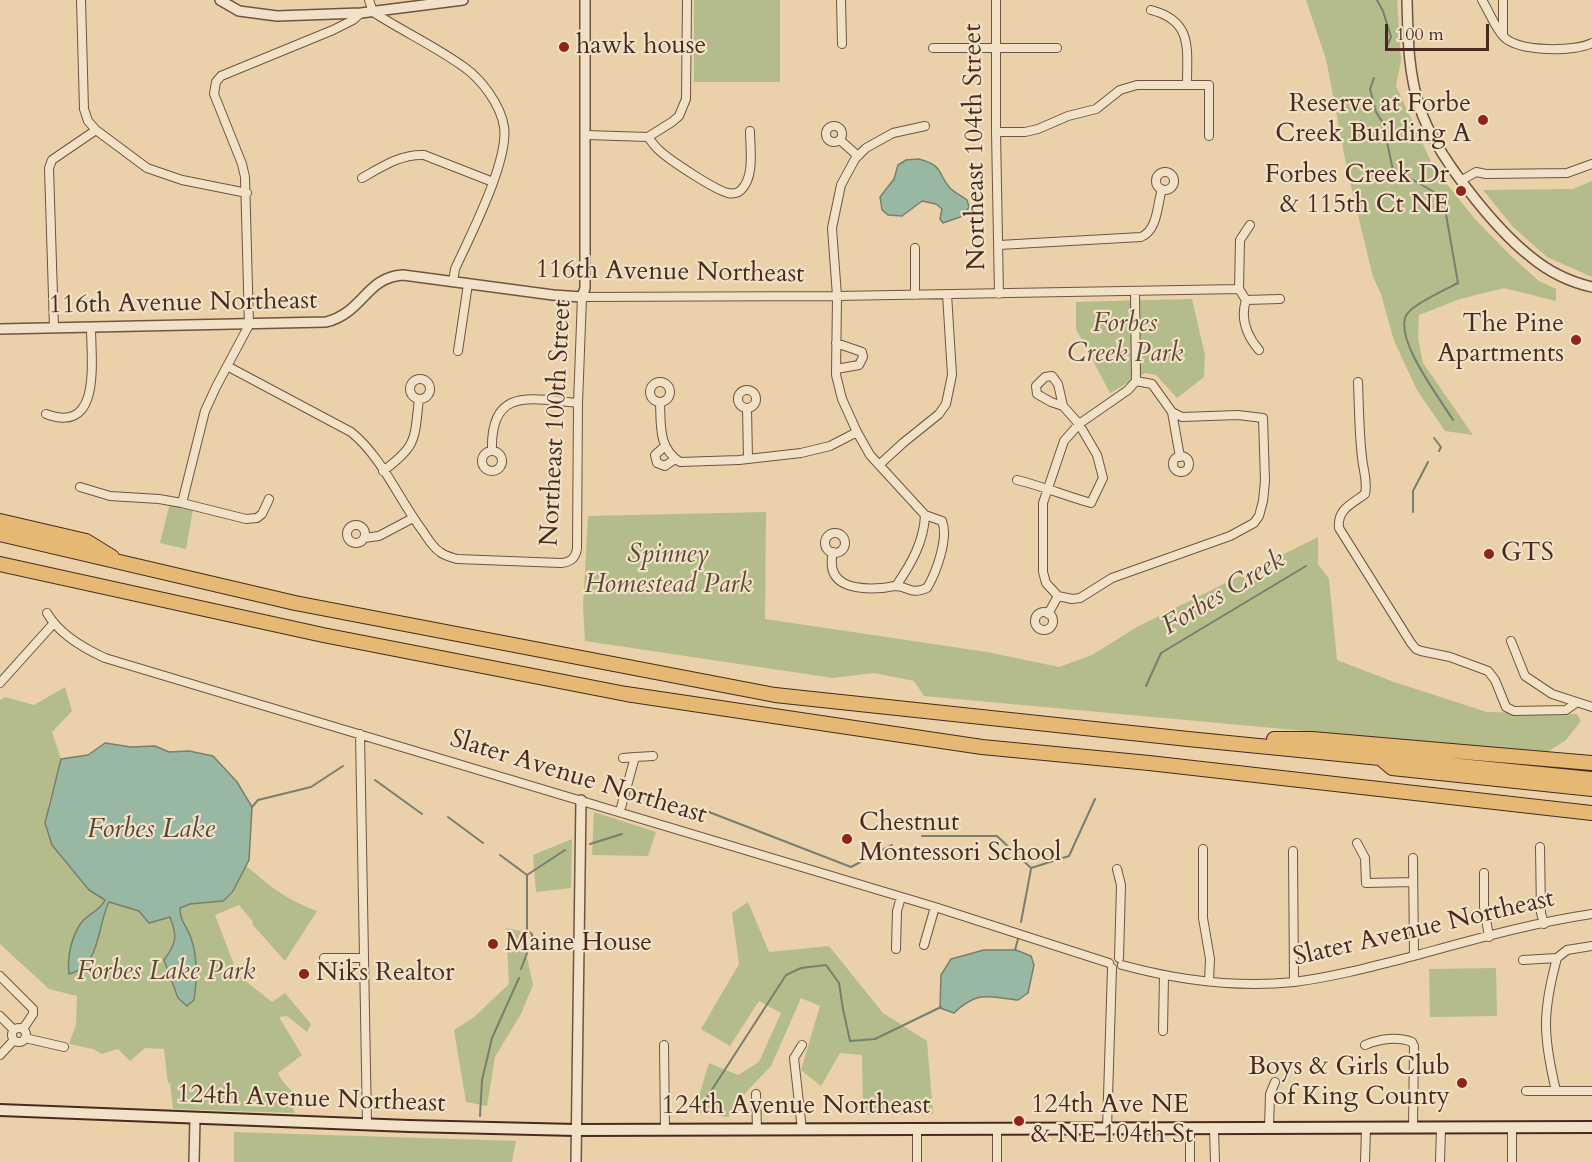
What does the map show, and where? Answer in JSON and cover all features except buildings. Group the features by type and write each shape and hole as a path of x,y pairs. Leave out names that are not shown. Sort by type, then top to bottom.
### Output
{"highway":[{"path":"0,521 86,541 124,564"},
{"path":"0,534 296,603 776,695 1592,779"},
{"path":"0,564 323,635 626,694 982,747 1592,813"},
{"path":"1188,739 1312,739 1592,763"},
{"path":"1379,757 1392,768 1592,789"}],"main road":[{"name":"124th Avenue Northeast","path":"0,1110 576,1130 1592,1127"}],"street":[{"path":"81,0 84,109 88,121 96,130 147,168 163,175 247,193"},
{"path":"220,0 239,11 259,15 361,14 464,0"},
{"path":"369,0 373,12 476,76 499,109 504,125 505,139 502,155 493,182 455,269 453,282"},
{"name":"Northeast 100th Street","path":"413,518 437,550 457,559 561,563 571,560 576,554 580,303 585,288 585,0"},
{"path":"586,135 648,137 679,116 686,99 687,0"},
{"path":"841,0 842,44"},
{"name":"Northeast 104th Street","path":"996,0 999,294"},
{"path":"1407,0 1409,58 1420,109 1440,151 1508,236 1530,257 1565,278 1592,287"},
{"path":"1482,0 1503,37 1511,42 1537,48 1580,48 1592,43"},
{"path":"1503,0 1503,37"},
{"path":"1151,10 1167,14 1177,22 1184,34 1187,48 1187,85"},
{"path":"182,503 205,411 249,325 247,193 242,164 214,94 216,82 221,76 333,30 361,14"},
{"path":"933,48 1057,48"},
{"path":"996,132 1025,132 1038,129 1068,116 1096,109 1120,90 1137,85 1209,85 1209,136"},
{"path":"833,552 832,572 844,585 872,589 896,586 909,591 920,591 927,588 935,574 944,528 942,521 925,515 879,465 857,432 838,388 837,296 831,228 841,185 858,156 866,148 893,133 925,126"},
{"path":"54,328 50,168 52,160 96,130"},
{"path":"648,137 660,152 726,193 735,194 747,183 749,175 750,131"},
{"path":"840,140 858,156"},
{"path":"362,178 396,159 424,154 493,182"},
{"path":"1462,180 1476,172 1486,174 1567,173 1592,164"},
{"path":"999,244 1141,237 1153,228 1162,189"},
{"path":"1250,225 1240,240 1239,289 1246,300 1244,323 1250,339 1258,350"},
{"path":"915,248 915,295"},
{"name":"116th Avenue Northeast","path":"0,329 316,324 336,320 356,307 383,279 393,276 582,297 837,296 1239,289"},
{"path":"458,351 468,284"},
{"path":"1135,291 1136,381 1128,390 1078,424 1064,441 1047,488 1042,513 1043,572 1046,583 1058,596 1080,598 1112,578 1230,536 1254,523 1259,516 1265,481 1263,418 1238,415 1189,418 1172,412"},
{"path":"879,465 939,414 949,395 952,375 947,294"},
{"path":"1246,300 1280,299"},
{"path":"46,414 59,418 70,418 89,398 91,327"},
{"path":"836,343 858,349 862,352 863,357 859,365 836,369"},
{"path":"227,366 351,432 361,440 413,518 379,536 364,538"},
{"path":"1136,381 1152,384 1172,412 1180,457"},
{"path":"1358,382 1361,445 1367,485 1365,494 1344,508 1339,515 1339,528 1411,643 1421,651 1450,657 1488,671 1495,680 1506,707 1514,711 1566,710 1576,703"},
{"path":"383,471 408,451 413,441 419,399"},
{"path":"492,451 495,418 509,403 526,399 578,404"},
{"path":"660,402 661,433 670,452 680,462 748,459 817,450 857,432"},
{"path":"1017,480 1091,503 1103,478 1097,456 1078,424 1063,406"},
{"path":"747,408 748,459"},
{"path":"670,452 665,465 657,463 656,453 670,452"},
{"path":"80,487 110,496 159,499 252,519 262,514 269,499"},
{"path":"896,586 910,564 925,532 925,515"},
{"path":"1048,614 1058,596"},
{"name":"Slater Avenue Northeast","path":"47,613 53,624 76,642 105,658 935,907 1111,965"},
{"path":"0,682 53,624"},
{"path":"1511,641 1525,676 1552,694 1592,707"},
{"path":"360,734 367,1124"},
{"path":"623,758 653,756"},
{"path":"620,811 635,758"},
{"path":"576,1162 581,800"},
{"path":"1358,843 1365,858 1366,883 1413,882"},
{"path":"1540,848 1541,913 1544,924"},
{"path":"1203,849 1203,918 1210,959 1209,981"},
{"path":"1293,851 1294,982"},
{"path":"1413,858 1414,956"},
{"path":"1107,1129 1111,965 1121,961 1121,885 1117,869"},
{"path":"1484,873 1484,907 1489,937"},
{"path":"896,949 897,911 900,897"},
{"path":"924,945 935,907"},
{"name":"Slater Avenue Northeast","path":"1121,961 1164,975 1209,981 1294,982 1346,973 1592,914"},
{"path":"1523,960 1557,958 1567,950 1592,946"},
{"path":"324,958 364,957"},
{"path":"1556,1091 1547,1051 1545,1017 1546,1000 1557,958"},
{"path":"1163,1031 1164,975"},
{"path":"0,976 33,1009 33,1014 21,1032 12,1036 14,1040 0,1054"},
{"path":"0,1016 21,1032 64,1047"},
{"path":"1365,1045 1382,1040 1412,1042 1414,1046 1413,1128"},
{"path":"664,1045 664,1130"},
{"path":"802,1045 794,1058 802,1130"},
{"path":"1269,1128 1270,1094 1275,1082"},
{"path":"1526,1091 1592,1091"},
{"path":"756,1094 757,1130"},
{"path":"194,1162 195,1118"},
{"path":"1512,1127 1512,1162"},
{"path":"1365,1162 1366,1128"},
{"path":"1440,1162 1441,1128"},
{"path":"997,1129 997,1162"},
{"path":"1190,1129 1190,1162"},
{"path":"1214,1129 1215,1162"},
{"path":"917,1130 917,1162"}],"green space":[{"path":"694,0 780,0 780,82 694,82"},
{"path":"1306,0 1397,0 1401,61 1396,86 1434,168 1475,219 1510,255 1539,281 1556,289 1556,301 1504,288 1460,299 1419,315 1418,338 1423,363 1473,435 1445,431 1417,390 1394,341 1381,294 1373,277 1348,174 1326,59"},
{"path":"1592,181 1592,277 1547,257 1513,227 1483,190 1573,189"},
{"name":"Forbes Creek Park","path":"1192,299 1205,355 1204,377 1177,398 1156,375 1145,373 1110,393 1076,329 1076,302"},
{"path":"170,503 193,509 186,549 160,543"},
{"name":"Spinney Homestead Park","path":"766,512 765,619 987,652 1059,667 1092,655 1137,627 1318,537 1318,564 1329,579 1337,660 1394,682 1487,712 1577,714 1581,721 1566,740 1546,753 924,696 914,681 874,673 833,678 585,641 583,607 588,516"},
{"name":"Forbes Lake Park","path":"65,687 72,711 52,732 61,759 48,805 52,845 89,890 105,900 81,923 90,959 109,902 134,909 224,901 233,894 243,863 277,891 317,911 285,961 252,924 253,922 239,905 215,915 238,975 272,1002 285,993 311,1024 307,1032 287,1016 279,1017 302,1055 278,1073 297,1100 298,1106 292,1107 295,1113 173,1109 164,1049 145,1048 130,1061 118,1049 102,1054 93,1049 69,1044 76,1025 77,996 49,989 0,944 0,700 5,697 34,705"},
{"path":"594,812 656,832 648,856 592,855"},
{"path":"572,839 571,888 536,892 533,855"},
{"path":"748,902 769,952 829,946 883,1013 927,1041 933,1114 863,1115 862,1055 840,1053 821,1086 801,1070 820,1006 801,998 771,1066 747,1091 728,1117 694,1112 709,1063 738,1075 759,1062 781,1013 759,1001 730,1046 701,1029 739,964 732,913"},
{"path":"506,928 521,931 533,985 521,1014 495,1057 487,1106 466,1102 454,1030 473,1018 509,984"},
{"path":"1496,968 1497,1016 1430,1017 1429,969"},
{"path":"234,1132 516,1141 512,1162 234,1162"}],"water":[{"path":"919,159 937,168 950,188 967,200 969,207 963,216 943,223 940,219 942,209 936,204 922,201 902,216 888,215 882,210 880,197 894,179 898,165 906,160"},
{"name":"Forbes Lake","path":"105,743 131,747 155,746 169,752 189,751 213,756 237,782 252,807 249,860 232,893 223,901 190,904 180,908 196,961 194,1000 187,1006 178,998 164,960 171,949 175,935 170,917 149,923 139,911 109,902 93,954 79,970 69,974 70,948 75,935 81,923 105,900 89,890 52,845 45,823 61,759 88,755"},
{"path":"984,950 1016,950 1031,956 1034,965 1028,993 1018,1000 977,998 954,1013 940,1008 941,975 951,959"}],"waterway":[{"name":"Forbes Creek","path":"1377,0 1391,37 1387,46"},
{"name":"Forbes Creek","path":"1374,78 1370,89 1376,112 1383,123 1394,175 1415,181 1443,197 1458,283 1410,310 1404,324 1406,337 1420,368 1453,420"},
{"name":"Forbes Creek","path":"1434,438 1441,447 1439,451"},
{"name":"Forbes Creek","path":"1413,512 1413,491 1428,462"},
{"name":"Forbes Creek","path":"1146,686 1161,653 1306,566"},
{"name":"Forbes Creek","path":"252,807 258,800 311,787 343,766"},
{"name":"Forbes Creek","path":"375,780 422,814"},
{"name":"Forbes Creek","path":"922,836 997,836 1031,868 1069,856 1095,799"},
{"name":"Forbes Creek","path":"709,812 851,867 892,845"},
{"name":"Forbes Creek","path":"448,817 483,843"},
{"name":"Forbes Creek","path":"590,844 622,834"},
{"name":"Forbes Creek","path":"500,855 527,875 565,850"},
{"path":"1021,922 1031,869"},
{"path":"521,969 532,940 532,934 527,930 527,875"},
{"path":"1015,950 1018,939"},
{"path":"704,1102 786,975 801,968 826,965 839,983 850,1041 875,1039 941,1007"},
{"path":"480,1116 482,1080 492,1038 519,978"}],"place":[{"name":"hawk house","path":"564,47"},
{"name":"Reserve at Forbe Creek Building A","path":"1483,120"},
{"name":"Forbes Creek Dr & 115th Ct NE","path":"1461,191"},
{"name":"The Pine Apartments","path":"1576,340"},
{"name":"GTS","path":"1489,554"},
{"name":"Chestnut Montessori School","path":"847,839"},
{"name":"Maine House","path":"493,944"},
{"name":"Niks Realtor","path":"304,974"},
{"name":"Boys & Girls Club of King County","path":"1462,1083"},
{"name":"124th Ave NE & NE 104th St","path":"1019,1121"}]}
